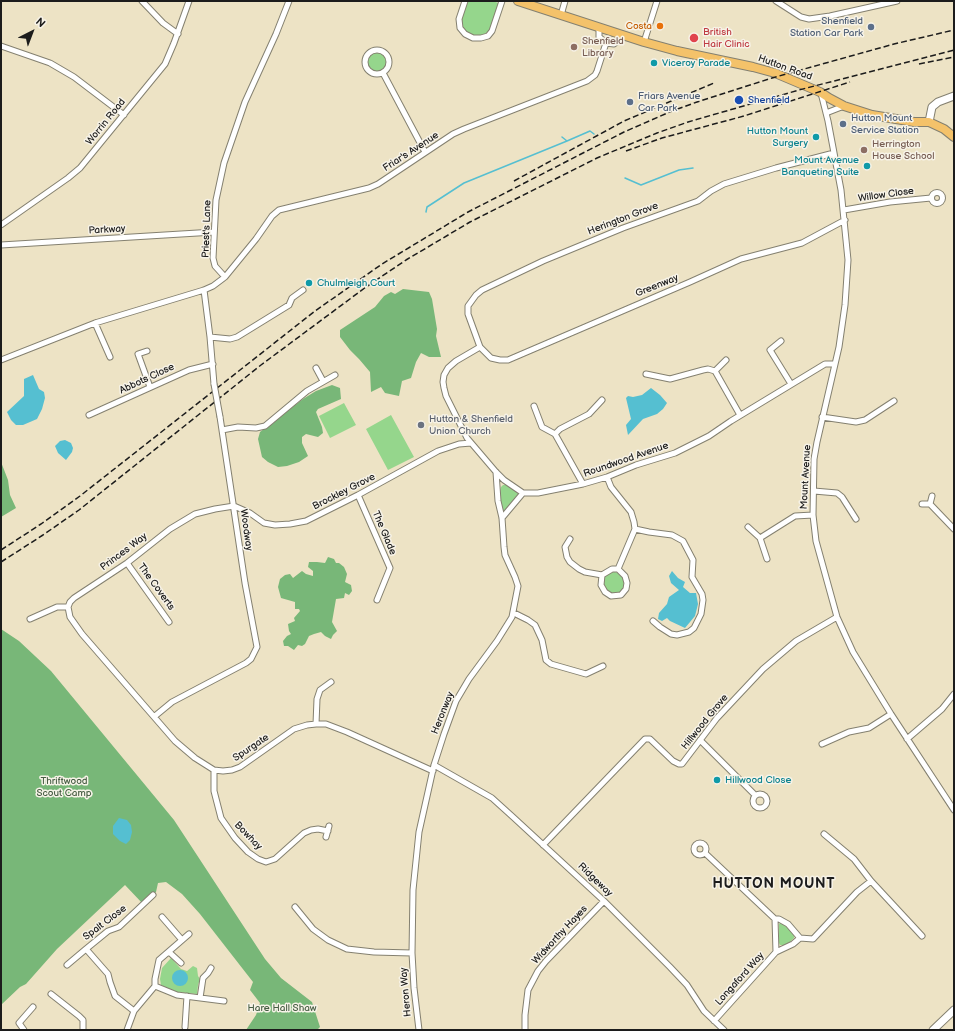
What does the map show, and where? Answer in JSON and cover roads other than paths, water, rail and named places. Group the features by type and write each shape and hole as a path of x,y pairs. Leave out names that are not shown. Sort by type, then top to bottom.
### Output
{"main road":[{"name":"Hutton Road","path":"518,1 644,42 677,51 752,67 775,74 820,92 844,106 872,115 914,122 929,122"},
{"path":"929,122 944,129 954,137"}],"street":[{"path":"142,1 164,23 178,34"},
{"name":"Worrin Road","path":"1,225 80,168 165,64 190,1"},
{"name":"Priest's Lane","path":"225,277 215,266 214,262 216,200 224,163 229,144 245,102 276,34 289,1"},
{"path":"465,1 459,19 460,28 465,34 473,38 481,38 488,36 492,31 502,1"},
{"path":"561,15 566,1"},
{"path":"644,42 657,1"},
{"path":"776,1 801,17 809,19 830,16 897,1"},
{"path":"599,28 599,37 606,43 614,44 620,35"},
{"name":"Friar's Avenue","path":"225,277 256,239 272,216 279,210 368,188 384,180 425,152 464,129 591,79 597,71 606,43"},
{"path":"1,46 50,64 74,77 124,115"},
{"path":"381,50 387,54 389,64 388,68 383,73 375,74 368,71 364,63 366,55 369,52 381,50"},
{"path":"383,73 425,152"},
{"name":"Mount Avenue","path":"820,92 826,113 844,210 848,260 846,292 839,347 822,417 814,459 813,515 816,541 837,617 853,652 891,714 954,810"},
{"path":"929,122 932,107 938,102 954,96"},
{"path":"826,113 844,106"},
{"name":"Herington Grove","path":"480,347 469,320 468,306 476,295 482,290 550,258 623,228 698,201 711,191 724,184 776,168 834,153"},
{"name":"Willow Close","path":"844,210 890,202 931,198"},
{"name":"Greenway","path":"480,347 491,358 508,360 741,259 802,243 845,220"},
{"name":"Parkway","path":"1,245 214,232"},
{"path":"1,360 95,323 204,290 213,286 225,277"},
{"name":"Woodway","path":"155,716 172,702 252,659 257,647 245,583 214,384 204,290"},
{"path":"210,337 230,339 238,337 289,305 292,298 303,290"},
{"path":"95,323 110,357"},
{"path":"781,342 770,350 791,384"},
{"path":"480,347 456,361 448,368 444,375 443,382 446,396 463,432 496,472 504,480 523,493 502,518"},
{"path":"147,351 138,354 150,387"},
{"path":"715,371 726,360"},
{"name":"Abbots Close","path":"90,415 189,370 213,364"},
{"name":"Roundwood Avenue","path":"523,493 538,493 583,484 675,453 709,436 740,415 825,364 834,364"},
{"path":"316,368 323,381"},
{"path":"646,374 670,379 702,370 708,369 715,371 740,415"},
{"path":"222,430 238,427 256,428 265,426 307,391 335,375"},
{"path":"555,434 560,429 589,414 602,400"},
{"path":"822,417 856,422 861,421 865,420 894,401"},
{"path":"534,406 542,427 555,434 583,484"},
{"path":"459,444 463,432"},
{"name":"Brockley Grove","path":"234,506 264,523 274,525 306,521 358,495 438,451 459,444 471,443"},
{"name":"Heronway","path":"412,953 415,863 419,832 433,768 456,701 469,679 497,641 514,613 518,586 505,555 496,472"},
{"path":"607,477 611,487 631,512 635,528 618,569"},
{"path":"814,491 837,493 842,497 856,520"},
{"name":"The Glade","path":"358,495 390,568 377,600"},
{"path":"930,504 932,496"},
{"path":"922,504 930,504 954,529"},
{"name":"Princes Way","path":"68,607 74,598 127,563 159,537 182,521 195,514 234,506"},
{"path":"760,538 795,516 813,515"},
{"path":"748,527 760,538 767,559"},
{"path":"635,528 676,536 683,541 691,555 694,564 692,577 700,588 703,600 701,614 698,621 694,628 689,632 677,635 666,631 653,621"},
{"path":"570,539 566,547 566,552 570,562 586,572 602,575 612,569 618,569 625,576 627,583 626,590 621,595 611,596 605,592 601,585 602,575"},
{"name":"The Coverts","path":"127,563 169,622"},
{"path":"30,619 57,607 68,607 70,617 79,630 155,716 175,741 206,766 214,770"},
{"path":"514,613 535,625 542,640 546,660 551,664 586,674 603,666"},
{"name":"Hillwood Grove","path":"543,845 645,739 650,739 673,761 682,764 738,695 768,664 796,641 837,617"},
{"path":"316,724 316,699 320,690 331,682"},
{"path":"907,739 942,709 954,694"},
{"path":"822,744 849,732 869,728 891,714"},
{"name":"Spurgate","path":"214,770 232,770 240,767 294,729 316,724 326,724 433,768"},
{"path":"700,740 755,795"},
{"name":"Ridgeway","path":"433,768 492,798 604,901 679,976 704,1011 721,1029"},
{"name":"Bowhay","path":"214,770 214,791 221,818 235,838 248,852 258,859 266,862 275,859 304,833 311,830 318,829 328,831"},
{"path":"824,834 854,859 870,881 922,936"},
{"path":"705,853 775,919 779,919 788,924 800,938"},
{"name":"Longaford Way","path":"714,1021 776,952 793,944 800,938 813,939 857,892 870,881"},
{"name":"Spalt Close","path":"67,965 108,931 119,927 153,895"},
{"name":"Widworthy Hayes","path":"526,1030 525,1015 530,983 546,961 604,901"},
{"path":"295,907 313,929 328,940 347,949 374,952 412,953"},
{"path":"162,917 182,940"},
{"path":"775,919 776,952"},
{"path":"127,1030 134,1011 155,986 159,960 189,934"},
{"name":"Spalt Close","path":"86,949 108,974 115,996 134,1011"},
{"path":"169,952 181,964"},
{"name":"Heron Way","path":"412,953 419,1030"},
{"path":"200,998 203,978 211,968"},
{"path":"155,986 177,994 224,1001"},
{"path":"51,994 80,1016 83,1020 83,1030"},
{"path":"185,1027 187,996"},
{"path":"24,1030 19,1023 33,1007"},
{"path":"933,1030 954,1010"}],"water":[{"path":"33,375 39,389 44,392 45,398 42,409 37,419 23,425 16,425 11,420 7,412 24,396 24,379"},
{"path":"651,388 667,403 657,414 643,419 628,435 626,425 631,419 626,398 628,396 633,397 642,395"},
{"path":"65,440 71,443 73,448 66,460 58,453 55,446 60,441"},
{"path":"672,571 678,578 685,582 683,587 690,593 696,593 698,604 695,616 685,628 667,618 662,621 658,619 659,613 667,604 669,597 679,590 671,583 669,576"},
{"path":"119,818 127,820 131,825 132,832 130,840 126,844 120,841 113,834 113,826"},
{"path":"177,970 183,970 188,975 186,984 183,986 177,986 172,981 172,975"}],"waterway":[{"path":"562,137 567,141 590,131 594,134"},
{"path":"426,212 427,207 464,183 567,141"},
{"path":"625,178 641,185 679,170 693,168"}],"railway":[{"path":"1,550 80,496 315,311 382,264 468,212 624,132 672,111 772,78 894,44 954,30"},
{"path":"1,562 79,510 261,365 366,287 406,260 470,222 597,158 657,133 688,122 799,90 954,50"},
{"path":"919,64 954,57"},
{"path":"626,151 662,138 744,116 850,82"},
{"path":"514,181 624,121 714,83"}],"place":[{"name":"Costa","path":"660,26"},
{"name":"Shenfield Station Car Park","path":"871,27"},
{"name":"British Hair Clinic","path":"694,38"},
{"name":"Shenfield Library","path":"574,47"},
{"name":"Viceroy Parade","path":"654,63"},
{"name":"Shenfield","path":"739,100"},
{"name":"Friars Avenue Car Park","path":"630,102"},
{"name":"Hutton Mount Service Station","path":"843,124"},
{"name":"Hutton Mount Surgery","path":"816,137"},
{"name":"Herrington House School","path":"864,150"},
{"name":"Mount Avenue Banqueting Suite","path":"867,166"},
{"name":"Chulmleigh Court","path":"309,283"},
{"name":"Hutton & Shenfield Union Church","path":"421,425"},
{"name":"Hillwood Close","path":"717,780"}],"district":[{"name":"HUTTON MOUNT","path":"774,884"}],"park label":[{"name":"Thriftwood Scout Camp","path":"64,786"},
{"name":"Hare Hall Shaw","path":"282,1008"}]}
